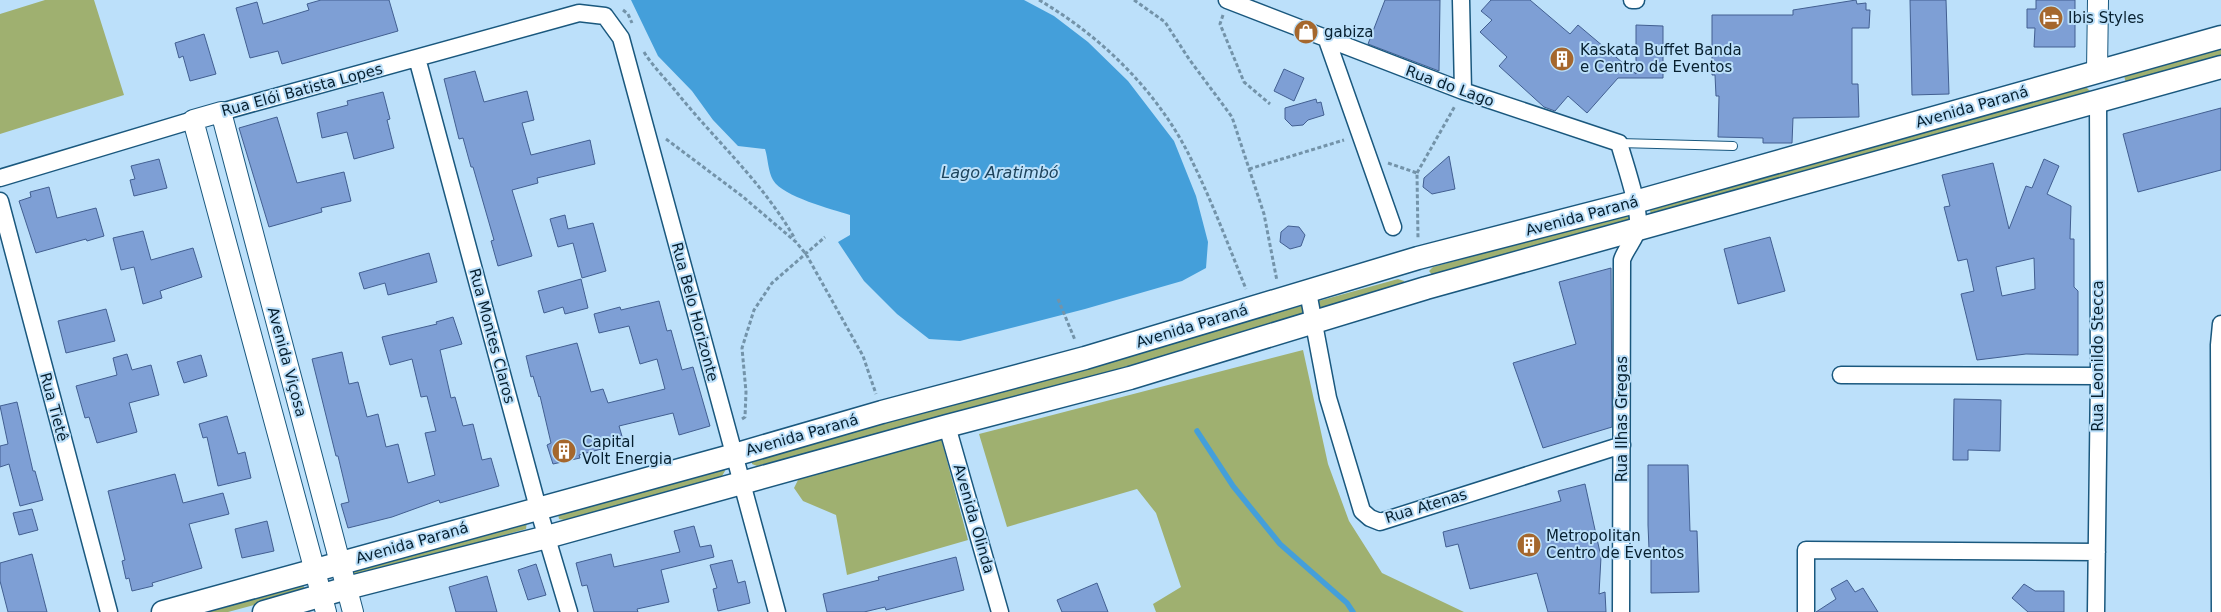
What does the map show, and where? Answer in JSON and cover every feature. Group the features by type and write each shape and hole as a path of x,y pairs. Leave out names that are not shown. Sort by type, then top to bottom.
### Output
{"main road":[{"name":"Avenida Paraná","path":"162,612 734,455 882,412 1099,354 1418,258 1635,202 2221,37"},
{"name":"Avenida Paraná","path":"264,612 324,604 347,588 547,537 947,426 1130,378 1314,322 1638,229 2098,100 2220,68"},
{"path":"2097,71 2098,100"}],"street":[{"name":"Rua do Lago","path":"1228,0 1327,40 1463,91 1619,143"},
{"path":"1461,0 1463,91"},
{"path":"2097,71 2098,0"},
{"name":"Rua Elói Batista Lopes","path":"0,178 221,112 579,13 605,16"},
{"name":"Rua Belo Horizonte","path":"605,16 621,38 777,612"},
{"path":"1327,40 1366,156 1393,227"},
{"name":"Rua Montes Claros","path":"417,58 538,508 569,612"},
{"name":"Rua Leonildo Stecca","path":"2096,612 2099,376 2098,100"},
{"name":"Avenida Viçosa","path":"221,112 353,612"},
{"name":"Avenida Viçosa","path":"194,120 324,604"},
{"path":"1619,143 1635,202 1638,229"},
{"name":"Rua Tietê","path":"0,201 109,612"},
{"name":"Rua Ilhas Gregas","path":"1621,612 1622,260 1638,229"},
{"name":"Rua Atenas","path":"1308,292 1328,398 1362,511 1370,518 1380,522 1622,444"},
{"path":"2220,612 2219,345 2221,324"},
{"path":"1841,375 2099,376"},
{"name":"Avenida Olinda","path":"947,426 1000,612"},
{"path":"1806,612 1806,550 2097,552"}],"lane":[{"path":"1619,143 1733,146"}],"path":[{"path":"1039,0 1078,26 1127,68 1163,111 1193,161 1254,308"},
{"path":"1134,0 1165,22 1189,59 1232,117 1264,214 1280,300"},
{"path":"1228,0 1220,24 1244,82 1270,104"},
{"path":"621,8 628,14 636,31"},
{"path":"642,46 645,54 703,125 749,173 781,215 796,242"},
{"path":"1418,258 1417,173 1463,91"},
{"path":"644,122 742,196 796,242 806,254 863,356 882,412"},
{"path":"1249,169 1360,136"},
{"path":"1366,156 1417,173"},
{"path":"728,434 745,417 746,392 742,348 754,310 772,283 825,237"},
{"path":"1058,299 1077,344"}],"green space":[{"path":"45,0 94,0 124,95 0,134 0,14"},
{"path":"2221,49 2221,59 2127,86 2124,76"},
{"path":"2086,87 2091,92 1651,215 1650,210 1654,206"},
{"path":"1629,214 1631,221 1433,276 1429,271 1433,267"},
{"path":"1398,279 1404,281 1403,288 1122,368 757,466 752,464 752,460 755,457"},
{"path":"1303,350 1328,464 1349,521 1382,573 1464,612 1156,612 1153,604 1181,587 1156,513 1137,489 1007,527 979,434"},
{"path":"941,438 968,540 847,575 836,515 803,501 794,488 800,476"},
{"path":"723,467 725,471 722,476 565,520 559,519 558,514"},
{"path":"527,521 526,529 358,576 354,575 352,568"},
{"path":"303,583 304,588 302,592 228,612 188,612"}],"water":[{"name":"Lago Aratimbó","path":"631,0 1024,0 1054,16 1088,42 1128,81 1174,141 1196,196 1208,242 1206,268 1182,281 1085,309 960,341 929,339 897,314 864,281 838,242 850,235 850,215 808,202 778,186 771,177 765,149 738,146 713,120 692,91 658,56"}],"building":[{"path":"321,0 389,0 398,31 282,64 278,51 250,58 236,8 257,2 263,24 309,10 307,4"},
{"path":"1385,0 1440,0 1439,71 1368,44"},
{"name":"Kaskata Buffet Banda e Centro de Eventos","path":"1491,0 1530,0 1570,34 1578,25 1636,74 1636,25 1663,26 1663,78 1618,78 1587,113 1568,96 1555,111 1544,107 1499,66 1507,57 1480,32 1492,20 1481,11"},
{"path":"1856,0 1857,4 1866,3 1866,10 1870,10 1869,28 1852,28 1852,84 1858,84 1859,117 1793,118 1792,143 1763,143 1763,138 1718,137 1719,96 1716,96 1715,75 1712,75 1712,15 1793,15 1793,10"},
{"path":"1910,0 1946,0 1949,94 1912,95"},
{"name":"Ibis Styles","path":"2036,0 2075,0 2075,47 2034,47 2035,28 2027,28 2027,9 2036,9"},
{"path":"204,34 216,74 190,81 183,56 179,58 175,43"},
{"path":"1284,69 1304,78 1294,101 1274,91"},
{"path":"475,71 484,102 527,91 534,120 522,123 531,155 590,140 595,164 537,178 538,183 512,190 532,256 498,266 491,241 494,240 473,167 471,167 463,138 459,139 444,79"},
{"path":"383,92 390,119 387,120 394,148 354,159 347,132 322,138 317,113 348,105 347,101"},
{"path":"1316,99 1317,103 1321,102 1324,115 1308,120 1303,125 1292,126 1285,119 1285,108"},
{"path":"2221,108 2221,170 2138,192 2123,134"},
{"path":"277,117 297,183 344,172 351,201 321,208 322,212 269,227 239,128"},
{"path":"1449,156 1455,189 1432,194 1423,187 1424,178"},
{"path":"159,159 167,188 134,196 130,180 135,179 131,166"},
{"path":"2044,159 2059,166 2047,194 2071,206 2070,239 2074,239 2074,287 2078,291 2078,355 2026,354 1977,360 1961,294 1974,291 1967,259 1958,261 1944,207 1950,206 1942,175 1993,163 2009,229 2026,186 2032,188","holes":["2034,258 2035,289 2002,296 1996,267"]},
{"path":"49,187 57,218 96,208 104,236 36,253 19,201 31,197 30,192"},
{"path":"565,215 568,229 593,223 606,271 582,278 573,243 558,247 550,219"},
{"path":"1288,226 1299,227 1305,235 1301,246 1290,249 1280,242 1281,232"},
{"path":"143,231 151,260 193,248 202,277 160,291 162,298 143,304 134,267 121,270 113,238"},
{"path":"1770,237 1785,291 1738,304 1724,249"},
{"path":"429,253 437,282 388,295 385,283 364,289 359,273"},
{"path":"1611,268 1612,427 1543,448 1513,363 1576,344 1559,282"},
{"path":"581,279 588,308 565,314 563,307 544,313 538,291"},
{"path":"659,301 667,331 671,330 682,370 693,367 710,426 679,435 673,413 619,426 624,443 579,455 580,458 553,464 547,445 551,443 540,396 533,376 531,377 526,356 577,343 591,392 603,389 608,403 665,389 657,359 640,364 629,326 599,333 594,314 620,307 621,310"},
{"path":"106,309 115,341 66,353 58,321"},
{"path":"453,317 462,344 440,350 451,398 455,397 463,426 473,424 482,460 491,458 499,486 440,503 439,500 392,517 348,528 341,504 349,502 312,359 342,352 349,384 358,382 367,417 378,414 386,447 398,444 408,483 435,475 425,433 436,431 427,396 421,397 412,359 390,365 382,337 437,324 436,322"},
{"path":"127,354 132,370 151,365 159,395 129,403 137,432 97,443 89,417 85,418 76,386 117,375 113,358"},
{"path":"201,355 207,376 184,383 177,362"},
{"path":"1954,399 2001,400 2000,451 1968,450 1968,460 1953,460"},
{"path":"17,402 33,471 35,471 43,500 20,506 9,464 0,467 0,446 8,444 0,406"},
{"path":"227,416 238,454 245,452 251,478 218,486 207,437 203,438 199,424"},
{"path":"1648,465 1688,465 1690,531 1697,531 1699,592 1651,593"},
{"path":"175,474 183,503 223,493 229,514 189,524 202,568 152,583 153,586 132,591 129,578 126,579 122,561 125,560 108,491"},
{"name":"Metropolitan Centro de Eventos","path":"1585,484 1601,557 1599,594 1605,592 1606,612 1548,612 1537,573 1470,589 1458,544 1446,547 1443,532 1561,501 1558,491"},
{"path":"32,509 38,530 19,535 13,513"},
{"path":"267,521 274,551 242,558 235,529"},
{"path":"694,526 700,547 711,545 714,557 661,570 669,602 637,609 638,612 594,612 587,585 582,586 576,563 611,554 614,567 680,552 674,531"},
{"path":"32,554 47,612 8,612 0,581 0,563"},
{"path":"956,557 964,590 886,610 885,607 864,612 827,612 823,594 879,580 878,577"},
{"path":"732,560 738,583 745,581 750,603 718,611 713,589 717,588 710,565"},
{"path":"536,564 546,595 528,600 518,570"},
{"path":"487,576 497,612 456,612 449,587"},
{"path":"1847,580 1855,592 1863,588 1878,612 1816,612 1836,599 1831,589"},
{"path":"1097,583 1108,612 1062,612 1057,600"},
{"path":"2024,584 2035,591 2064,591 2064,612 2028,612 2012,598"}],"waterway":[{"path":"1197,431 1233,486 1280,544 1347,603 1353,612"}],"place":[{"name":"Ibis Styles","path":"2051,18"},
{"name":"gabiza","path":"1306,32"},
{"name":"Kaskata Buffet Banda e Centro de Eventos","path":"1562,59"},
{"name":"Capital Volt Energia","path":"564,451"},
{"name":"Metropolitan Centro de Eventos","path":"1529,545"}]}
